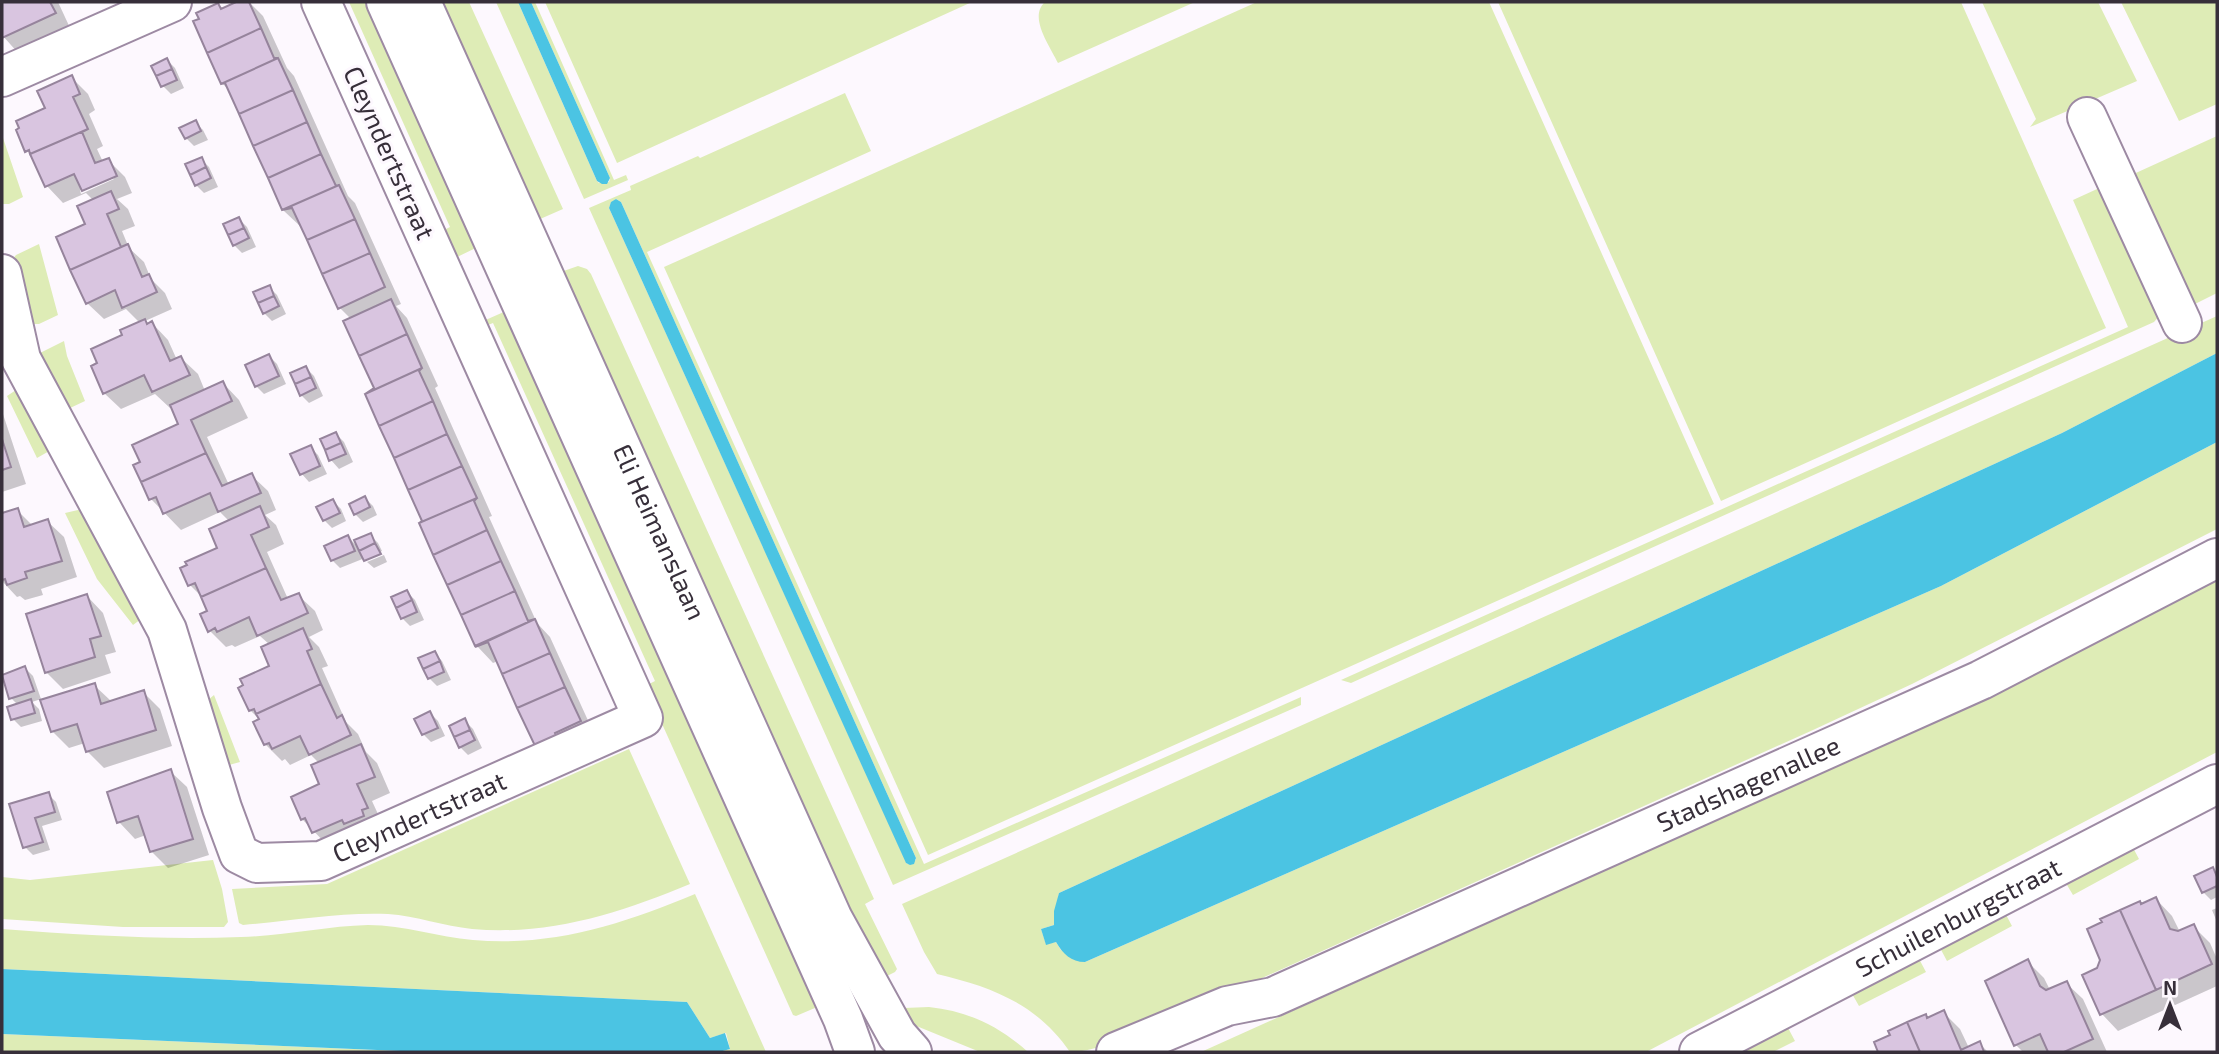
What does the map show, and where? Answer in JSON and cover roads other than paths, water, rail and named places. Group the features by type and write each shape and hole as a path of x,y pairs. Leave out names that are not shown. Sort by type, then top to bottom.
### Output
{"street":[{"path":"2,77 172,2"},
{"name":"Cleyndertstraat","path":"2,274 21,359 167,630 239,853 257,863 321,861 643,718 321,2"},
{"name":"Eli Heimanslaan","path":"386,2 526,275 833,919 897,1035 912,1052"},
{"name":"Eli Heimanslaan","path":"421,2 526,275 855,1052"},
{"path":"2087,117 2182,323"},
{"path":"457,304 526,275"},
{"name":"Stadshagenallee","path":"1116,1052 1227,1006 1273,997 1981,680 2217,558"},
{"name":"Schuilenburgstraat","path":"1699,1052 2217,785"},
{"name":"Stadshagenallee","path":"1185,1052 1238,1026 1273,997"}],"water":[{"path":"518,2 531,2 610,178 607,184 597,181"},
{"path":"616,199 621,202 916,858 914,864 906,863 609,208 611,202"},
{"path":"2217,353 2217,442 1941,586 1085,962 1068,956 1056,942 1046,945 1041,929 1054,925 1054,911 1059,893 2062,433"},
{"path":"2,969 687,1002 710,1038 725,1033 730,1049 719,1052 424,1052 2,1034"}]}
